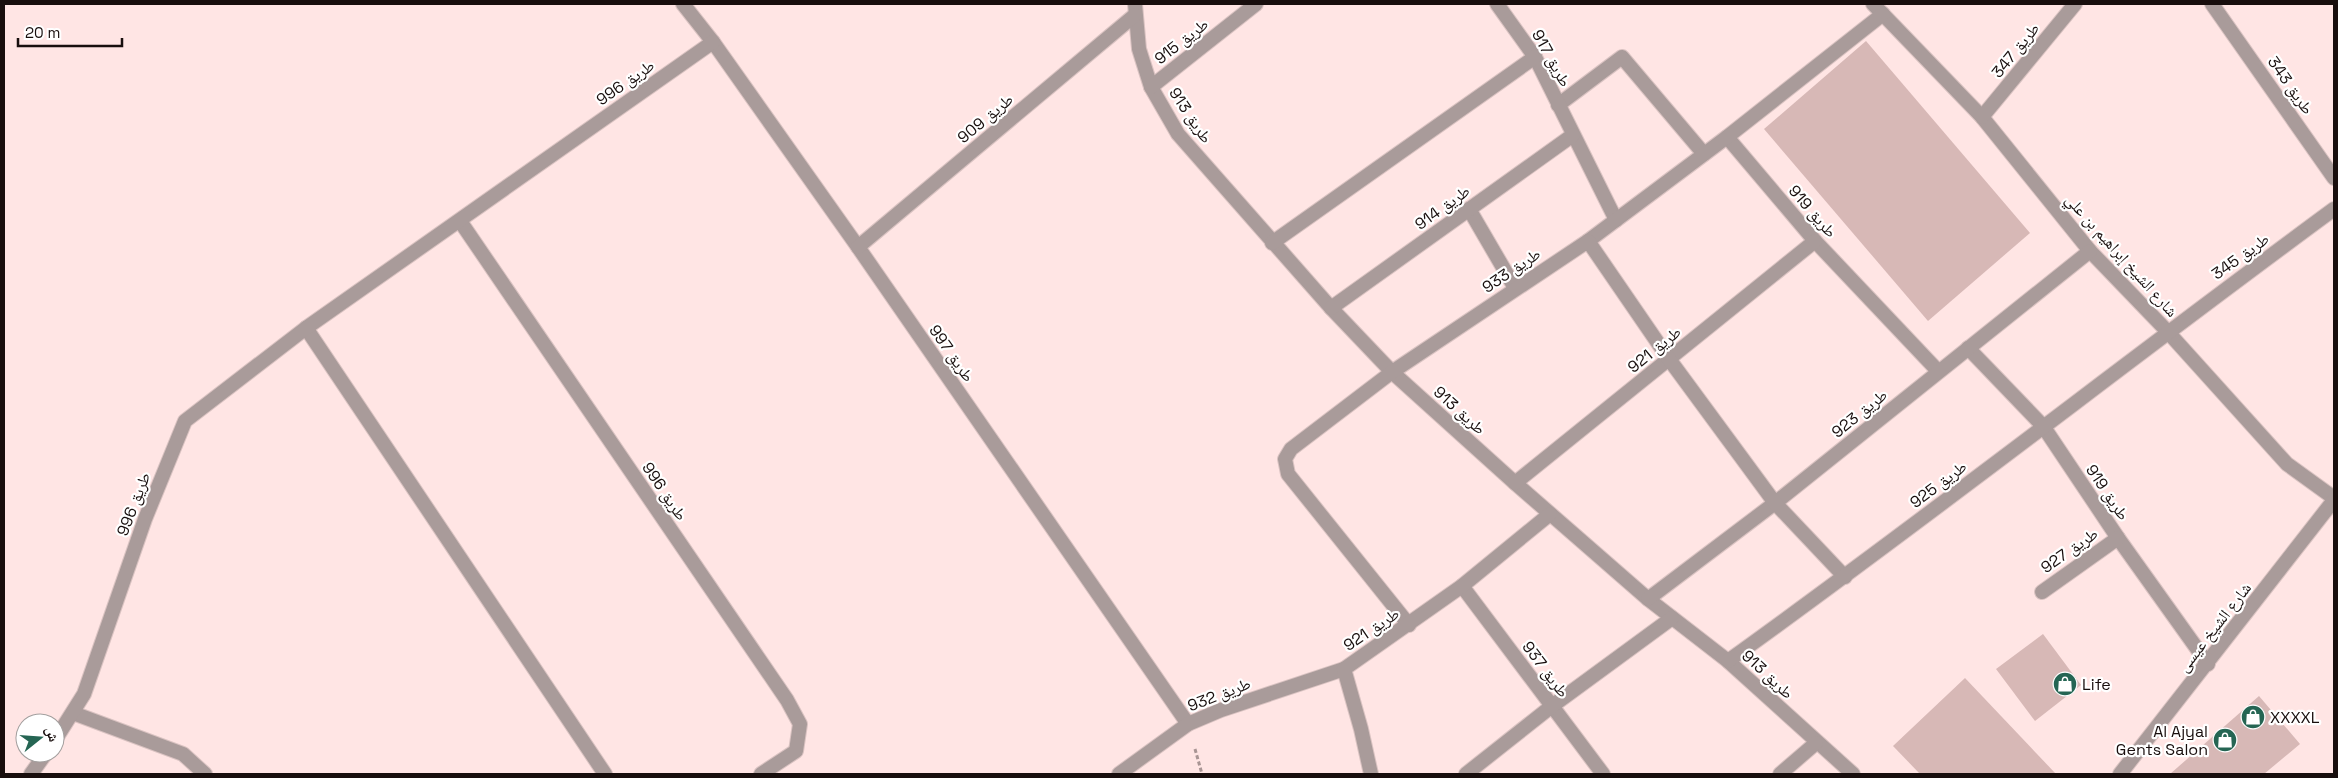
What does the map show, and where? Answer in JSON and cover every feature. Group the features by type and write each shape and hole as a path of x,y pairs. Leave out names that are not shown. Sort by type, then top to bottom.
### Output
{"street":[{"name":"طريق 997","path":"684,4 714,42 858,247 1188,724"},
{"name":"طريق 915","path":"1151,87 1256,4"},
{"name":"طريق 917","path":"1498,4 1534,57 1616,220"},
{"name":"شارع الشيخ إبراهيم بن علي","path":"1873,4 1982,118 2090,251 2167,331 2287,464 2334,499"},
{"name":"طريق 347","path":"1982,118 2075,4"},
{"name":"طريق 343","path":"2220,6 2334,178"},
{"name":"طريق 913","path":"1135,10 1139,49 1151,87 1178,134 1331,308 1392,372 1515,483 1648,599 1728,661 1853,774"},
{"name":"طريق 909","path":"858,247 1135,10"},
{"path":"1845,577 1775,503 1669,359 1588,241 1704,154 1883,14"},
{"name":"طريق 996","path":"65,726 84,694 145,519 185,421 306,328 714,42"},
{"path":"1272,243 1534,57"},
{"path":"1558,106 1622,57 1704,154"},
{"name":"طريق 914","path":"1331,308 1573,135"},
{"name":"طريق 919","path":"1726,137 1815,241 1938,371"},
{"path":"1469,209 1515,288"},
{"name":"طريق 345","path":"2167,331 2334,209"},
{"name":"طريق 996","path":"460,221 787,700 800,724 796,751 761,774"},
{"name":"طريق 933","path":"1409,625 1288,474 1285,459 1291,449 1392,372 1588,241"},
{"name":"طريق 921","path":"1515,483 1815,241"},
{"name":"طريق 923","path":"1648,599 1775,503 2090,251"},
{"path":"306,328 605,774"},
{"name":"طريق 925","path":"1728,661 1845,577 2167,331"},
{"name":"طريق 919","path":"1968,348 2043,426 2118,538 2208,664"},
{"name":"شارع الشيخ عيسى","path":"2120,774 2208,664 2334,499"},
{"name":"طريق 921","path":"1371,774 1361,729 1344,669 1462,586 1550,514"},
{"name":"طريق 927","path":"2042,592 2118,538"},
{"name":"طريق 937","path":"1462,586 1603,774"},
{"path":"1466,774 1552,706 1672,618"},
{"name":"طريق 932","path":"1119,774 1188,724 1230,707 1344,669"},
{"path":"74,713 183,754 205,774"},
{"path":"1780,774 1816,742"},
{"path":"31,774 39,763"}],"building":[{"path":"1866,41 2030,233 1928,321 1764,129"},
{"path":"2043,634 2081,685 2035,721 1996,669"},
{"path":"1965,678 2056,774 1920,774 1893,746"},
{"path":"2259,696 2300,744 2264,774 2170,774"}],"place":[{"name":"Life","path":"2065,684"},
{"name":"XXXXL","path":"2253,717"},
{"name":"Al Ajyal Gents Salon","path":"2225,740"}]}
